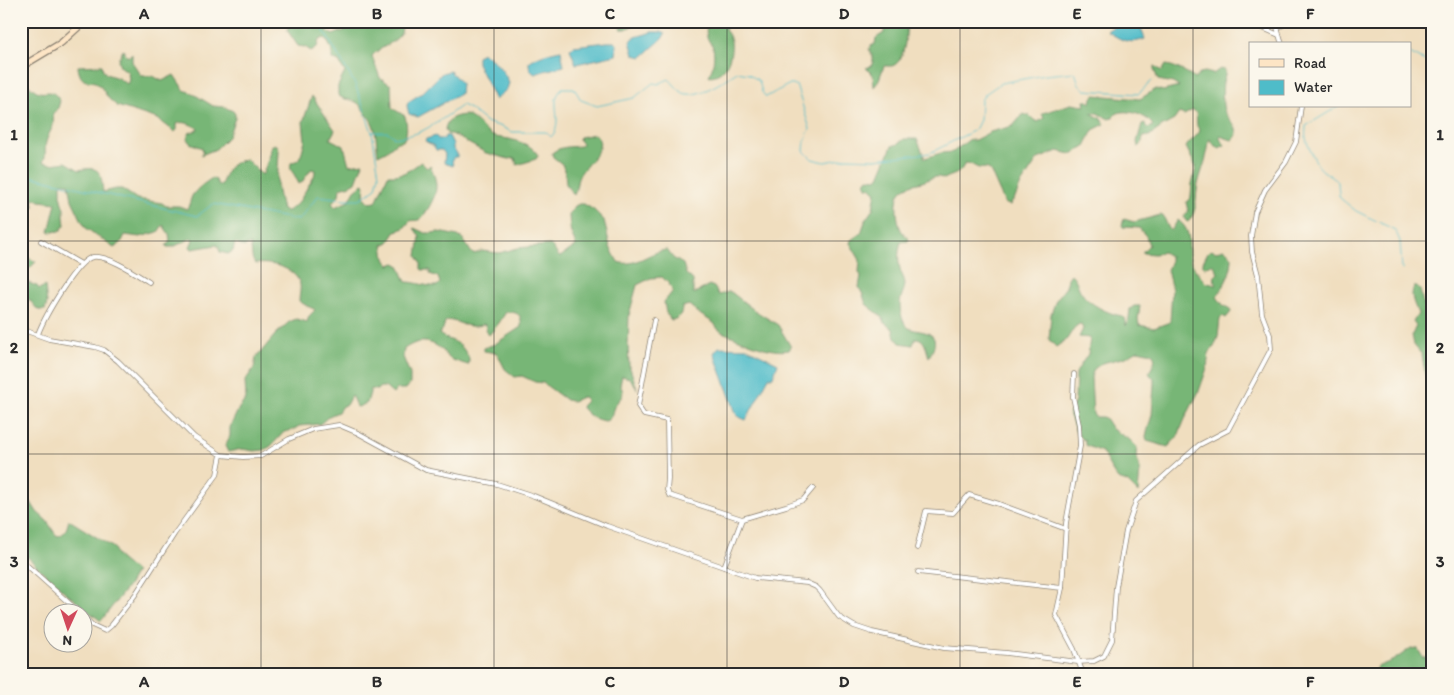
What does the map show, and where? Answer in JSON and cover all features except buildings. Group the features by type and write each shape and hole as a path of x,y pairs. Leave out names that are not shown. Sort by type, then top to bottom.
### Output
{"main road":[{"path":"24,65 61,43 85,21"}],"street":[{"path":"1246,21 1278,35"},
{"path":"1275,21 1281,42"},
{"path":"1278,28 1289,21"},
{"path":"21,50 24,65"},
{"path":"21,329 49,339 104,350 118,361 194,437 221,455 261,456 289,439 313,429 339,425 358,433 426,470 496,484 534,496 607,526 755,578 807,583 820,591 840,617 854,626 872,632 944,648 1078,662 1094,661 1104,656 1112,640 1116,587 1126,531 1136,501 1199,445 1228,430 1271,349 1270,335 1262,314 1251,236 1255,212 1265,190 1286,162 1296,142 1301,108"},
{"path":"41,241 82,264"},
{"path":"38,334 61,291 86,259 94,257 111,260 150,282"},
{"path":"654,320 638,406 644,414 667,420 667,493 671,496 742,519 803,500 813,488"},
{"path":"1074,374 1073,397 1081,436 1070,497 1062,588 1056,615 1074,649 1083,674"},
{"path":"92,625 105,631 135,595 175,533 217,475 221,455"},
{"path":"917,548 926,511 953,513 969,495 1066,529"},
{"path":"724,567 742,519"},
{"path":"21,560 68,602"},
{"path":"918,572 1062,588"}],"green space":[{"path":"291,21 322,21 328,32 333,35 356,28 365,21 398,21 401,32 398,37 372,56 380,78 391,85 392,108 405,116 407,129 403,141 397,142 378,155 372,122 357,103 338,95 338,86 345,72 339,62 332,59 332,50 326,39 319,40 317,47 311,51 305,47 298,46 287,30"},
{"path":"627,21 641,21 626,29 621,29 620,24"},
{"path":"708,21 728,21 725,30 731,41 731,53 724,69 720,73 709,76 713,66 714,55 706,34"},
{"path":"885,21 907,21 906,39 900,59 892,66 884,66 874,87 873,75 866,68 871,66 873,61 869,49 875,44 876,38 884,33"},
{"path":"123,50 128,57 132,53 132,62 142,76 153,76 162,81 174,75 184,90 213,106 224,107 233,111 235,118 228,137 216,149 201,155 202,148 190,143 187,139 189,133 198,128 188,123 180,123 177,124 175,132 158,119 117,106 109,99 101,87 95,82 85,81 79,73 78,66 102,65 106,74 118,78 127,84 129,80 128,72 120,66 118,60"},
{"path":"1166,65 1177,68 1195,79 1200,73 1213,74 1220,69 1225,70 1222,88 1223,108 1237,133 1236,137 1232,140 1220,136 1225,145 1219,148 1209,140 1198,184 1195,209 1188,222 1184,217 1188,211 1186,202 1191,196 1196,167 1186,147 1200,131 1197,126 1196,113 1193,110 1184,115 1179,113 1174,120 1149,136 1143,137 1141,145 1138,147 1137,142 1142,124 1145,123 1146,127 1149,128 1153,126 1147,119 1131,112 1120,112 1109,119 1097,113 1091,113 1100,118 1105,124 1093,130 1084,148 1071,154 1058,151 1038,159 1010,205 1005,204 990,170 967,163 959,172 944,179 935,177 908,186 901,191 897,199 897,216 900,226 909,239 908,241 901,242 899,252 899,266 905,284 900,301 901,313 903,320 909,328 930,334 934,339 934,343 929,357 925,344 921,339 915,338 913,345 900,343 895,337 893,329 866,304 859,287 861,276 859,272 860,260 850,243 851,240 861,233 866,219 873,209 876,192 867,187 865,182 868,178 876,179 879,177 892,146 904,139 917,139 925,158 941,153 953,152 970,139 975,140 990,132 1013,126 1023,114 1030,116 1038,122 1044,118 1043,113 1071,104 1085,106 1084,101 1091,103 1094,95 1140,99 1156,89 1163,91 1179,87 1173,83 1158,80 1154,66 1162,71"},
{"path":"23,78 35,90 51,92 60,101 58,108 53,114 53,126 46,142 43,162 51,164 66,162 79,170 96,170 102,180 103,192 122,189 137,199 187,209 192,196 198,189 212,178 216,180 218,185 221,185 227,171 235,163 246,159 263,174 271,146 275,144 278,146 279,151 277,187 282,210 287,211 300,200 314,175 315,170 311,169 299,184 291,168 291,163 300,159 305,140 303,122 312,96 335,130 330,139 344,146 349,165 363,163 356,182 340,188 339,195 332,203 335,207 349,201 355,190 363,184 365,185 364,195 366,200 370,203 376,202 388,175 410,170 421,162 427,168 430,165 435,178 436,189 430,205 419,220 410,221 404,228 396,231 389,242 383,245 386,261 390,265 395,263 399,265 406,282 433,286 437,286 440,283 438,277 430,274 430,270 421,269 421,263 417,256 420,237 414,228 425,233 439,232 458,236 463,239 474,254 482,251 499,253 518,248 550,245 560,257 576,246 570,229 569,215 575,206 584,204 594,210 604,220 610,247 618,262 630,263 667,250 673,258 683,264 686,274 693,280 693,293 709,285 714,287 719,295 731,292 754,310 778,325 791,347 789,350 773,350 722,332 714,323 689,305 682,307 680,316 671,320 666,313 664,302 673,291 662,277 651,278 637,285 629,315 629,365 637,389 630,378 622,376 620,385 623,392 622,397 614,407 611,417 606,421 595,418 583,409 581,406 586,401 585,397 573,401 566,400 543,383 535,382 522,376 515,377 505,369 497,353 484,351 484,348 495,344 521,327 521,319 518,315 506,312 489,335 485,324 474,326 447,320 445,322 439,334 463,348 468,357 468,365 450,359 442,350 432,344 418,342 404,349 403,357 410,374 410,384 406,389 397,389 393,394 385,387 380,387 377,390 371,389 367,403 358,407 351,396 346,405 342,406 338,412 329,416 320,424 299,426 284,432 271,446 264,450 242,449 228,452 225,446 230,436 230,427 239,408 246,399 245,381 254,368 256,358 275,335 289,322 296,319 307,322 309,316 315,310 299,301 300,284 293,273 275,265 255,264 250,244 242,246 235,243 233,251 228,254 220,252 216,245 192,249 190,247 192,238 173,247 167,247 170,241 169,234 163,225 158,232 140,237 125,235 121,243 114,248 86,228 72,200 69,183 61,183 61,200 64,209 65,225 60,231 49,232 56,203 33,199 34,207 26,203 21,209 21,109 26,106 27,102"},
{"path":"465,115 473,119 493,136 526,144 538,156 536,159 517,165 515,158 509,159 486,153 452,134 447,134 445,129 448,122 455,117"},
{"path":"594,134 600,144 595,155 579,176 574,195 566,184 562,164 553,157 552,153 562,148 581,146 580,137"},
{"path":"1161,215 1171,231 1178,220 1183,225 1187,231 1192,264 1207,283 1216,285 1214,277 1218,273 1214,265 1203,266 1208,252 1210,250 1217,252 1223,249 1232,257 1229,273 1217,297 1231,312 1226,318 1223,316 1220,318 1218,337 1209,353 1207,368 1199,391 1178,436 1168,447 1147,441 1146,436 1152,415 1154,379 1149,373 1154,361 1152,353 1138,350 1126,357 1102,363 1094,369 1091,377 1093,414 1095,417 1105,418 1112,429 1130,440 1137,447 1136,454 1140,470 1138,493 1127,482 1118,479 1102,452 1085,445 1085,440 1075,430 1069,414 1075,401 1076,373 1088,354 1090,338 1079,337 1083,329 1081,324 1079,324 1067,339 1056,347 1049,340 1051,314 1056,300 1066,287 1071,274 1075,278 1081,292 1089,301 1105,311 1122,316 1126,326 1130,309 1134,306 1140,306 1139,325 1154,328 1170,322 1172,290 1167,270 1170,256 1163,252 1154,254 1143,253 1149,245 1146,236 1139,228 1123,227 1122,225 1124,219 1134,222"},
{"path":"21,254 36,262 27,271 26,282 37,286 39,289 45,286 47,304 45,310 38,310 26,296 21,296"},
{"path":"1414,287 1420,290 1433,328 1433,379 1430,373 1428,379 1426,379 1422,355 1414,345 1412,335 1416,326 1413,322 1418,314 1412,297"},
{"path":"21,495 30,501 56,535 59,536 66,530 69,520 114,548 117,556 136,572 128,586 101,621 92,614 92,602 77,602 21,550"},
{"path":"1411,648 1418,649 1423,658 1433,658 1433,674 1414,674 1402,671 1381,674 1376,671 1377,667 1394,660"}],"water":[{"path":"1118,21 1138,21 1145,39 1134,42 1125,41 1107,31 1117,24"},
{"path":"651,32 663,32 665,34 642,57 634,55 630,41"},
{"path":"607,42 617,44 616,55 576,64 570,49 574,46"},
{"path":"561,50 564,66 535,74 531,70 529,62 544,54"},
{"path":"483,53 498,66 509,83 507,89 495,100 477,63 477,56"},
{"path":"450,71 461,83 460,94 418,117 409,114 408,102 422,93 442,73"},
{"path":"436,136 438,139 444,139 445,136 449,136 453,149 457,153 457,157 454,157 452,160 453,166 444,163 445,154 442,150 436,150 434,146 425,141"},
{"path":"719,347 747,348 778,363 773,377 769,377 746,420 737,416 714,353"}],"waterway":[{"path":"21,174 197,216 213,204 299,220 318,196 360,199 376,188 379,175 372,132 355,84 318,21"},
{"path":"1412,54 1433,64"},
{"path":"372,132 388,132 395,138 416,134 438,122 462,105 486,122 512,132 546,132 551,137 557,124 556,99 562,88 574,88 581,100 597,106 634,98 653,83 658,84 669,79 683,93 696,93 711,88 737,72 749,74 759,81 762,92 766,97 788,85 796,85 810,129 805,140 804,151 812,159 825,162 847,158 875,159 930,153 975,130 980,120 981,100 985,94 1001,83 1075,72 1079,84 1085,90 1138,94 1152,81"},
{"path":"1336,108 1306,126 1308,145 1320,168 1338,182 1340,198 1356,211 1395,230 1400,241 1402,269"}]}
